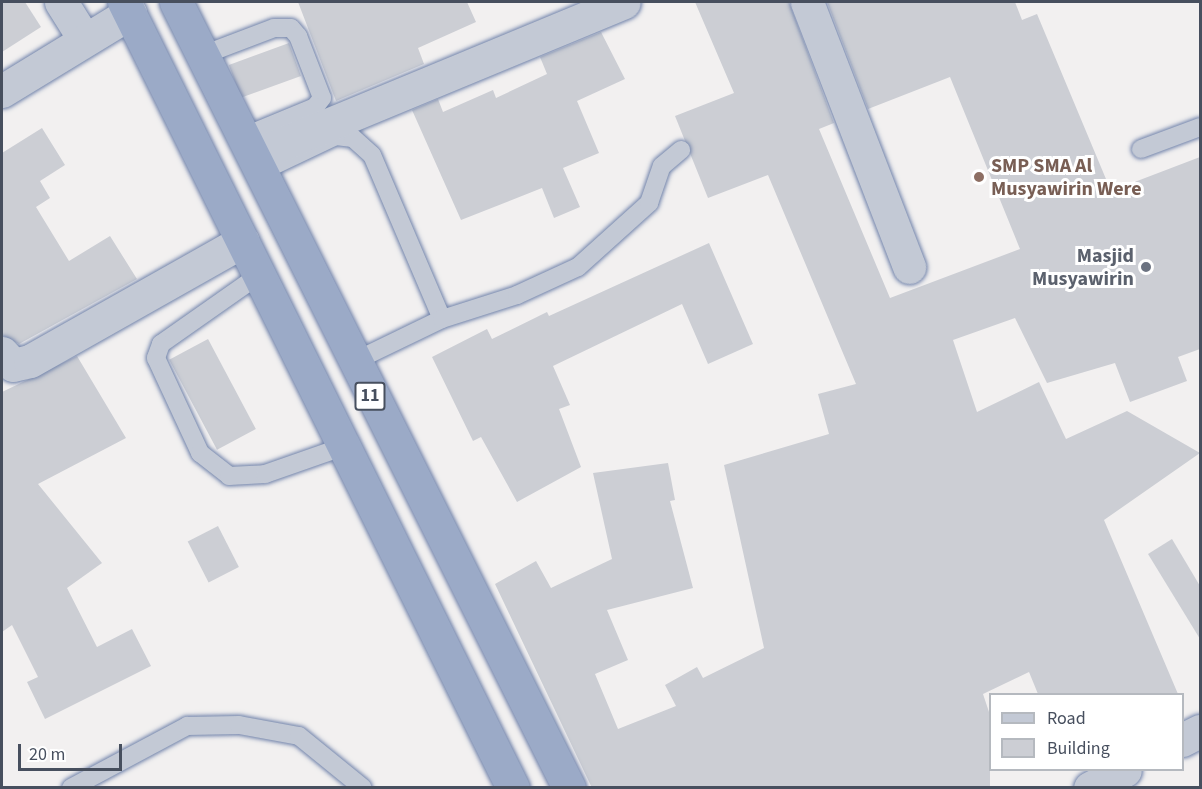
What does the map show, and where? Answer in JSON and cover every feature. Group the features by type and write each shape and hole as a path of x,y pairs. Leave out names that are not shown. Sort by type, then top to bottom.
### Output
{"highway":[{"name":"11","path":"176,2 254,154 353,362 569,788"},
{"name":"11","path":"127,7 342,447 513,788"}],"street":[{"path":"62,2 83,37"},
{"path":"807,2 909,267"},
{"path":"254,154 619,3"},
{"path":"2,91 127,7"},
{"path":"2,353 13,365 30,361 243,241"},
{"path":"1184,739 1200,731"},
{"path":"1090,788 1123,771"}],"lane":[{"path":"203,55 274,28 291,28 298,36 322,98 315,108 254,154"},
{"path":"1141,149 1200,127"},
{"path":"254,154 336,136 353,138 372,155 442,319"},
{"path":"353,362 442,319 517,295 578,267 649,203 662,166 681,150"},
{"path":"259,275 161,344 156,358 200,453 229,476 265,474 342,447"},
{"path":"71,788 187,726 238,725 299,736 363,788"}],"building":[{"path":"2,2 25,2 41,27 2,52"},
{"path":"298,2 467,2 476,22 418,48 424,64 336,101"},
{"path":"695,2 789,2 834,123 819,129 890,298 1020,249 950,77 868,109 827,2 1015,2 1022,20 1037,14 1111,191 1200,157 1200,349 1178,357 1187,381 1130,402 1115,363 1047,383 1015,318 953,340 977,412 1039,382 1066,439 1127,411 1200,453 1104,520 1178,693 1038,693 1029,672 983,694 989,712 990,788 592,788 495,584 536,561 551,588 612,559 593,473 668,463 675,500 670,501 693,588 607,610 628,660 595,674 618,729 676,706 665,685 697,667 703,678 764,648 724,465 829,434 818,394 856,384 768,175 708,198 675,116 734,93"},
{"path":"601,32 625,79 577,101 599,153 563,168 580,207 554,218 542,188 461,220 412,110 438,99 443,112 493,90 496,98 547,74 540,57"},
{"path":"289,43 301,76 241,98 229,65"},
{"path":"42,128 65,165 40,181 50,198 36,207 69,261 110,236 137,279 19,344 2,335 2,153"},
{"path":"709,243 753,344 708,364 682,304 553,366 570,405 559,409 581,467 517,502 481,437 473,441 432,357 487,329 492,339 547,312 549,316"},
{"path":"208,339 256,429 217,450 169,360"},
{"path":"77,356 126,438 38,484 102,563 67,588 97,647 132,629 151,666 45,719 27,682 38,677 12,625 2,632 2,392"},
{"path":"218,526 239,567 209,582 188,541"},
{"path":"1172,539 1200,586 1200,639 1148,554"}],"place":[{"name":"SMP SMA Al Musyawirin Were","path":"979,177"},
{"name":"Masjid Musyawirin","path":"1146,267"}]}
